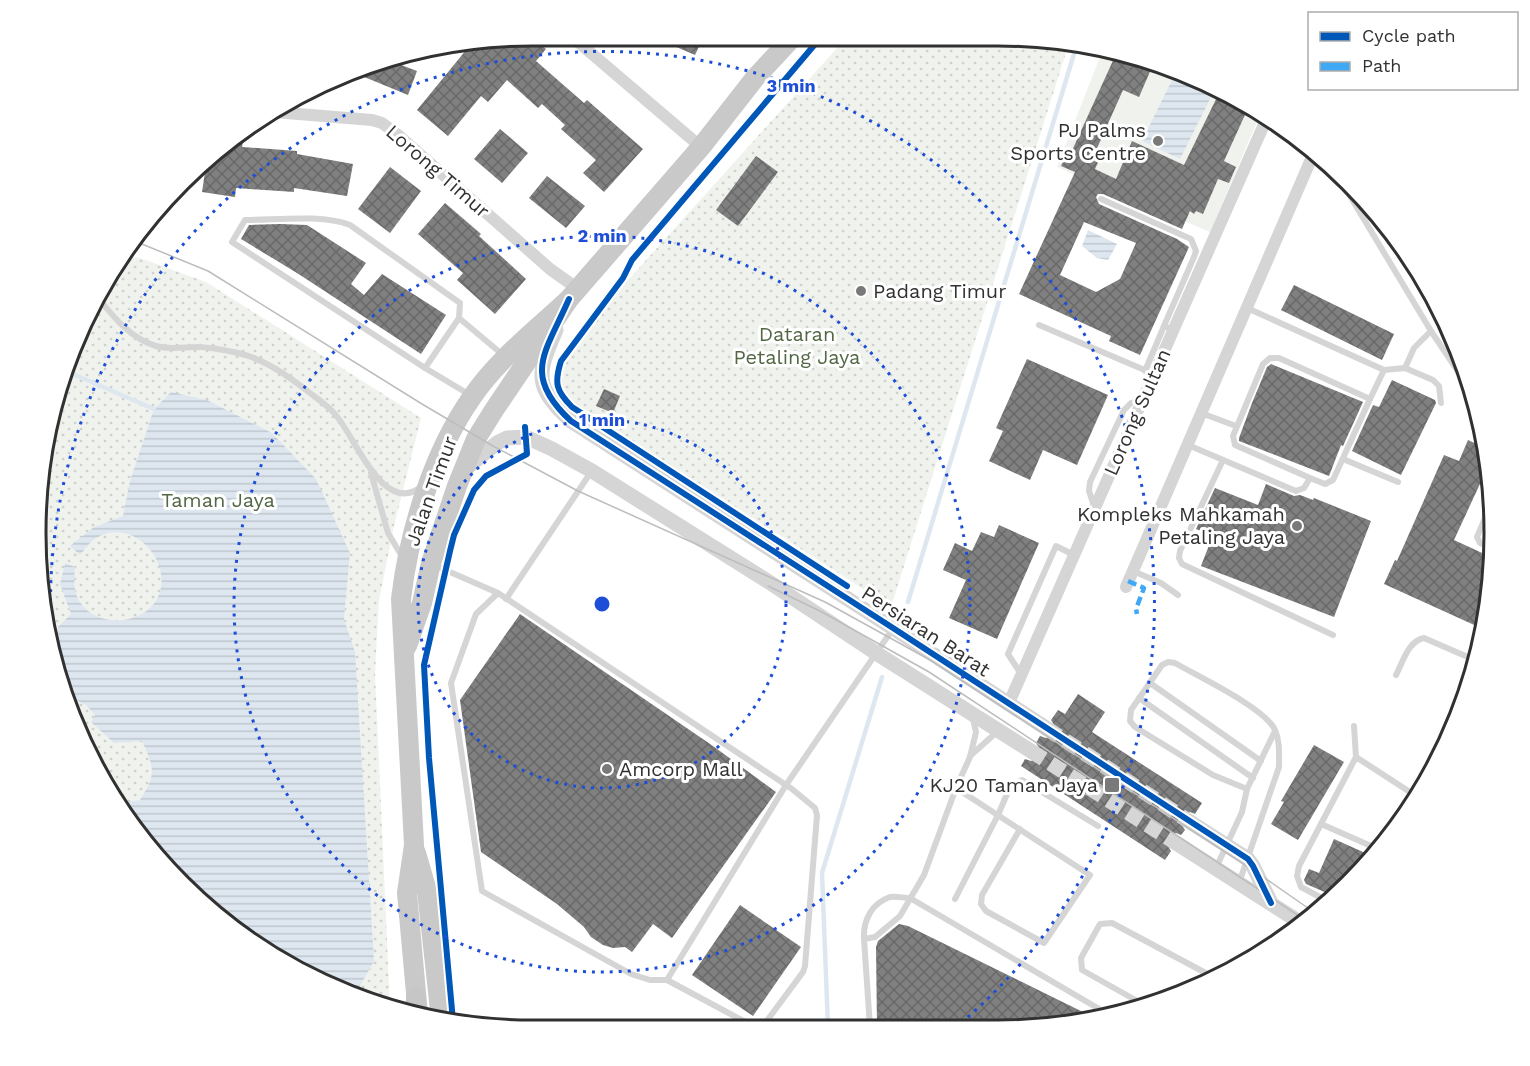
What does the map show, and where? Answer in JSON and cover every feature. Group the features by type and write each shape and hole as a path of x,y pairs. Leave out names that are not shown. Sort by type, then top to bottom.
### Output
{"main road":[{"name":"Jalan Timur","path":"417,1005 407,894 414,845 401,599 414,526 433,474 447,440 472,396 506,357 573,294 701,147 755,78 785,46"},
{"name":"Jalan Timur","path":"404,655 422,603 431,563 476,439 573,294"},
{"name":"Jalan Timur","path":"414,845 427,891 440,1010"}],"street":[{"path":"583,46 701,147"},
{"name":"Lorong Timur","path":"288,113 359,118 382,123 550,269 573,294"},
{"name":"Lorong Sultan","path":"1008,705 1144,398 1149,373 1263,126"},
{"path":"1126,587 1311,161"},
{"name":"Persiaran Barat","path":"573,294 542,363 541,377 544,388 560,411 571,421 1046,728"},
{"path":"463,471 497,443 507,438 520,436 543,445 592,471 1031,751"},
{"path":"1190,822 1248,859 1271,903"},
{"path":"1176,843 1294,918"}],"lane":[{"path":"1101,199 1191,239 1194,245 1194,257 1169,328"},
{"path":"1354,202 1452,363"},
{"path":"425,368 459,318 460,303 350,225 342,222 313,220 245,220 232,242 425,368 472,396"},
{"path":"104,305 132,335 156,346 197,347 239,353 257,360 297,383 335,414 370,469 385,486 398,494 419,489 433,474"},
{"path":"1247,308 1384,370 1405,368 1437,383 1442,403"},
{"path":"459,318 506,357"},
{"path":"1039,325 1149,373"},
{"path":"1405,368 1414,348 1431,331"},
{"path":"1370,399 1274,357 1270,358 1263,364 1236,426 1233,436 1235,445 1310,478 1329,483 1333,480 1384,370"},
{"path":"1201,413 1236,426"},
{"path":"1188,444 1296,491 1304,488 1310,478"},
{"path":"1343,459 1398,482"},
{"path":"1223,460 1180,551 1179,558 1182,564 1333,635"},
{"path":"370,469 388,533 406,563"},
{"path":"506,599 592,471"},
{"path":"1483,521 1476,537 1483,544"},
{"path":"1022,675 1008,654 1056,546 1074,555"},
{"path":"431,563 498,592 786,785 815,808 817,815 803,972 767,1020"},
{"path":"1133,570 1161,583 1178,595"},
{"path":"498,592 476,614 451,683 482,891 631,974 650,980 667,980 741,1020"},
{"path":"667,980 786,785 893,628"},
{"path":"1396,675 1412,643 1418,639 1424,638 1467,657"},
{"path":"1239,883 1279,767 1280,749 1275,731 1268,719 1254,709 1175,663 1168,662 1162,665 1131,710 1130,721 1135,727 1213,775 1247,789"},
{"path":"1150,683 1261,761"},
{"path":"1139,698 1253,778"},
{"path":"864,939 875,937 900,916 924,875 970,757 976,732 975,723 969,711"},
{"path":"1320,897 1301,887 1297,876 1299,866 1356,757 1354,726"},
{"path":"970,757 998,731"},
{"path":"1216,868 1242,812 1247,789 1275,731"},
{"path":"1356,757 1409,791"},
{"path":"955,900 1010,787 1022,780 1098,826"},
{"path":"956,788 1020,829 1090,875 1044,943 986,911 981,904 982,895 1020,829"},
{"path":"1321,824 1370,845"},
{"path":"870,1020 863,927 876,905 892,897 910,898 1100,1008"},
{"path":"1135,1000 1082,970 1081,958 1100,924 1112,923 1205,972"}],"green space":[{"name":"Dataran Petaling Jaya","path":"839,46 997,46 1066,52 891,607 569,400 560,383 559,374 587,330 620,289"},
{"name":"PJ Palms Sports Centre","path":"1100,58 1153,72 1183,84 1257,122 1210,232 1057,167"},
{"name":"Taman Jaya","path":"132,257 140,258 206,282 421,418 394,526 379,600 375,673 390,998 318,969 263,938 212,899 189,877 167,854 128,803 97,748 72,689 63,659 51,597 46,533 51,469 63,407 72,377 97,318"}],"shaded area":[{"path":"1172,80 1211,97 1180,159 1142,141"},
{"path":"1088,230 1117,244 1108,260 1097,258 1082,246"},
{"path":"171,392 207,400 272,433 316,479 350,553 344,619 355,652 374,961 359,987 318,969 263,938 212,899 189,877 167,854 127,802 140,800 151,778 151,765 142,741 114,743 91,722 95,715 86,705 76,700 72,689 58,637 58,627 71,614 60,584 65,563 75,567 75,590 80,602 98,617 109,620 132,618 152,606 158,597 161,583 160,570 155,557 136,538 123,533 110,533 96,538 80,555 70,546 94,527 123,516 130,481 154,409"}],"building":[{"path":"543,46 546,49 536,61 584,103 587,100 643,149 604,192 583,173 596,160 561,129 565,125 542,104 538,108 507,80 488,102 481,96 448,136 417,110 465,52"},
{"path":"674,46 699,46 695,55"},
{"path":"1113,61 1150,71 1139,97 1123,90 1094,155 1100,158 1095,169 1116,179 1132,141 1184,165 1216,99 1245,115 1224,161 1236,167 1229,183 1218,179 1203,214 1196,211 1194,214 1190,211 1182,229 1103,194 1098,194 1096,197 1099,204 1177,239 1189,247 1140,355 1109,341 1111,336 1019,294 1075,172 1061,166 1067,153 1070,155","holes":["1084,222 1136,243 1120,279 1096,292 1060,275"]},
{"path":"401,65 417,71 408,95 364,77"},
{"path":"500,129 528,153 502,183 474,159"},
{"path":"243,143 242,147 297,151 297,154 353,164 347,196 294,188 294,192 236,188 235,197 202,192 205,174"},
{"path":"756,156 778,172 738,226 716,210"},
{"path":"390,167 421,191 390,233 358,209"},
{"path":"547,176 585,206 566,228 529,198"},
{"path":"445,203 481,234 479,236 526,279 495,314 457,280 463,273 418,234"},
{"path":"249,225 307,225 366,263 351,284 364,295 382,274 446,315 421,354 241,239"},
{"path":"1294,285 1394,334 1382,360 1281,310"},
{"path":"1027,359 1108,395 1077,465 1043,450 1030,480 989,461 1003,431 996,428"},
{"path":"1271,364 1363,402 1343,446 1341,445 1329,476 1239,441 1252,403 1267,367"},
{"path":"1392,380 1435,400 1436,403 1401,475 1352,451 1373,405 1379,407"},
{"path":"604,389 620,396 613,413 596,406"},
{"path":"1468,440 1475,443 1480,483 1454,540 1483,553 1474,625 1384,584 1395,560 1397,561 1444,455 1459,461"},
{"path":"1266,484 1294,496 1300,495 1313,500 1314,498 1371,521 1334,617 1201,566 1213,535 1196,529 1215,488 1258,505"},
{"path":"999,525 1039,543 997,639 949,618 966,580 943,570 955,543 972,551 981,532 994,537"},
{"name":"Amcorp Mall","path":"520,614 713,746 776,792 672,938 653,924 632,952 625,947 613,948 603,945 591,937 584,927 557,904 481,852 460,700"},
{"name":"KJ20 Taman Jaya","path":"1078,694 1105,712 1092,732 1202,803 1195,814 1190,812 1182,816 1180,822 1185,830 1181,835 1176,833 1168,837 1166,843 1171,851 1165,860 1021,766 1025,759 1031,761 1039,757 1041,751 1036,743 1040,736 1046,738 1054,734 1056,728 1051,720 1058,710 1065,714"},
{"path":"1314,745 1344,762 1298,840 1271,824 1284,802 1281,801"},
{"path":"1334,839 1364,853 1325,892 1306,884 1304,880 1309,869 1319,873"},
{"path":"740,905 801,947 753,1016 692,975"},
{"path":"899,924 908,926 1082,1012 997,1020 877,1020 876,947 878,941"}],"waterway":[{"path":"908,602 1074,53"},
{"path":"73,374 154,409"},
{"path":"828,1020 822,873 882,677"}],"tunnel":[{"path":"1046,728 1190,822"},
{"path":"1031,751 1176,843"}],"tram line":[{"path":"142,244 208,271 422,404 493,446 578,491 825,602 930,660 1307,908"},
{"path":"768,586 822,612 929,672 1298,915"}],"marked path":[{"path":"1128,581 1144,588 1136,609 1137,614"}],"cycle path":[{"path":"814,46 632,260 623,278 561,361 557,381 560,391 572,407 847,586"},
{"path":"569,299 546,349 542,376 546,390 571,421 1248,859 1271,903"},
{"path":"452,1012 429,758 424,665 454,535 474,490 486,476 527,454 525,427"}],"place":[{"name":"PJ Palms Sports Centre","path":"1158,141"},
{"name":"Padang Timur","path":"861,291"},
{"name":"Kompleks Mahkamah Petaling Jaya","path":"1297,526"},
{"name":"Amcorp Mall","path":"607,769"},
{"name":"KJ20 Taman Jaya","path":"1112,785"}]}
